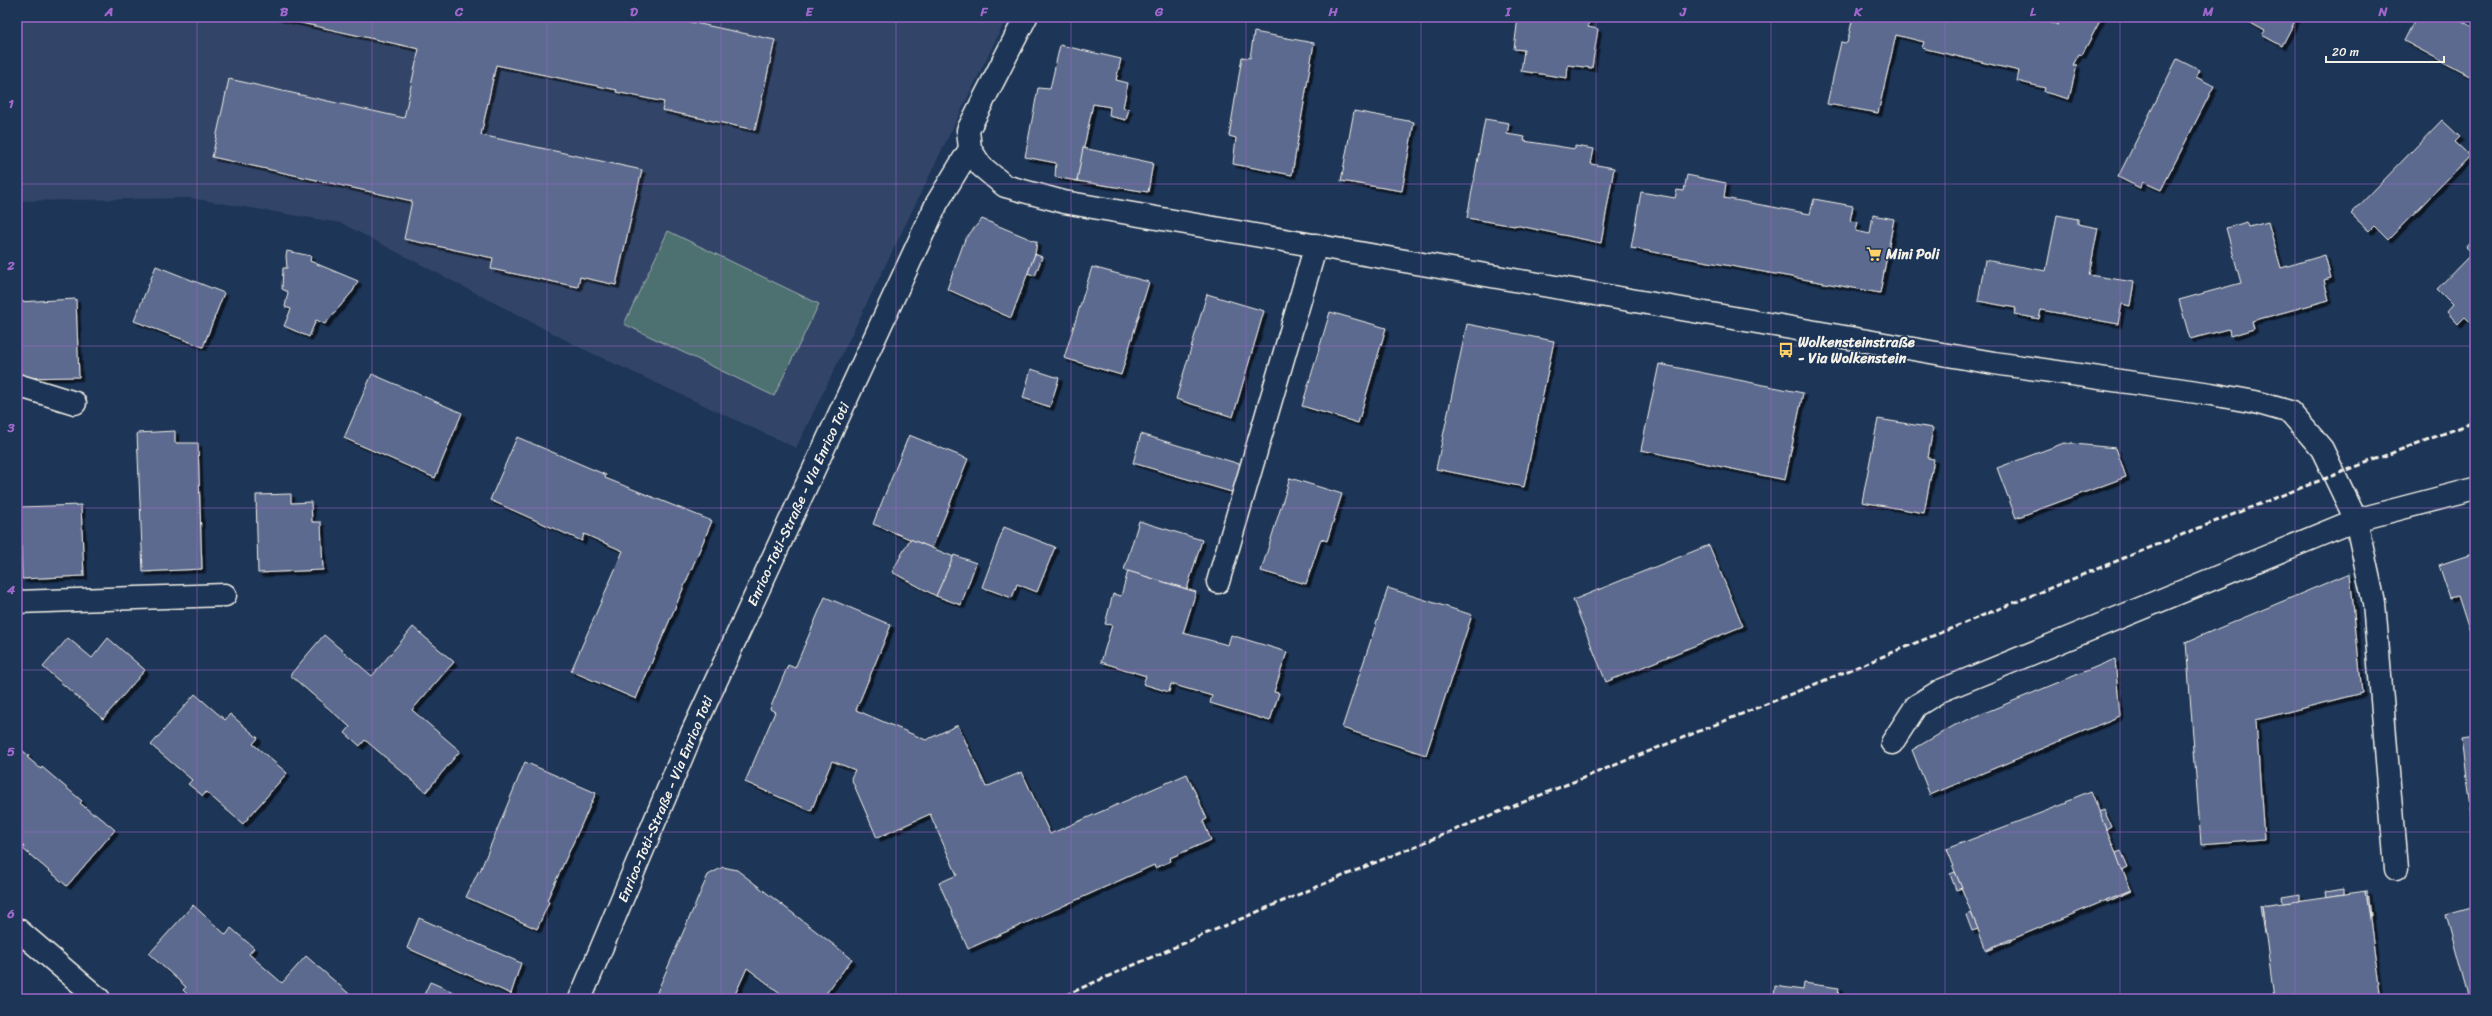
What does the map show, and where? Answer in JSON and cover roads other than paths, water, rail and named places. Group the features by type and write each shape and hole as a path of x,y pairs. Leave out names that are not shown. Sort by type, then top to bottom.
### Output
{"street":[{"path":"1026,17 968,130 970,149 981,166 1005,186 1064,202 1994,363 2211,394 2255,402 2290,412 2322,449 2356,520 2374,603 2396,869"},
{"name":"Enrico-Toti-Straße - Via Enrico Toti","path":"580,999 691,735 937,202 970,149"},
{"path":"1218,582 1316,245"},
{"path":"17,385 75,403"},
{"path":"1892,743 1916,706 1940,691 2356,520 2475,489"},
{"path":"17,602 225,595"},
{"path":"17,928 99,999"}],"railway":[{"path":"1057,999 1332,880 1518,804 2219,520 2475,422"}],"place":[{"name":"Mini Poli","path":"1874,254"},
{"name":"Wolkensteinstraße - Via Wolkenstein","path":"1786,350"}]}
